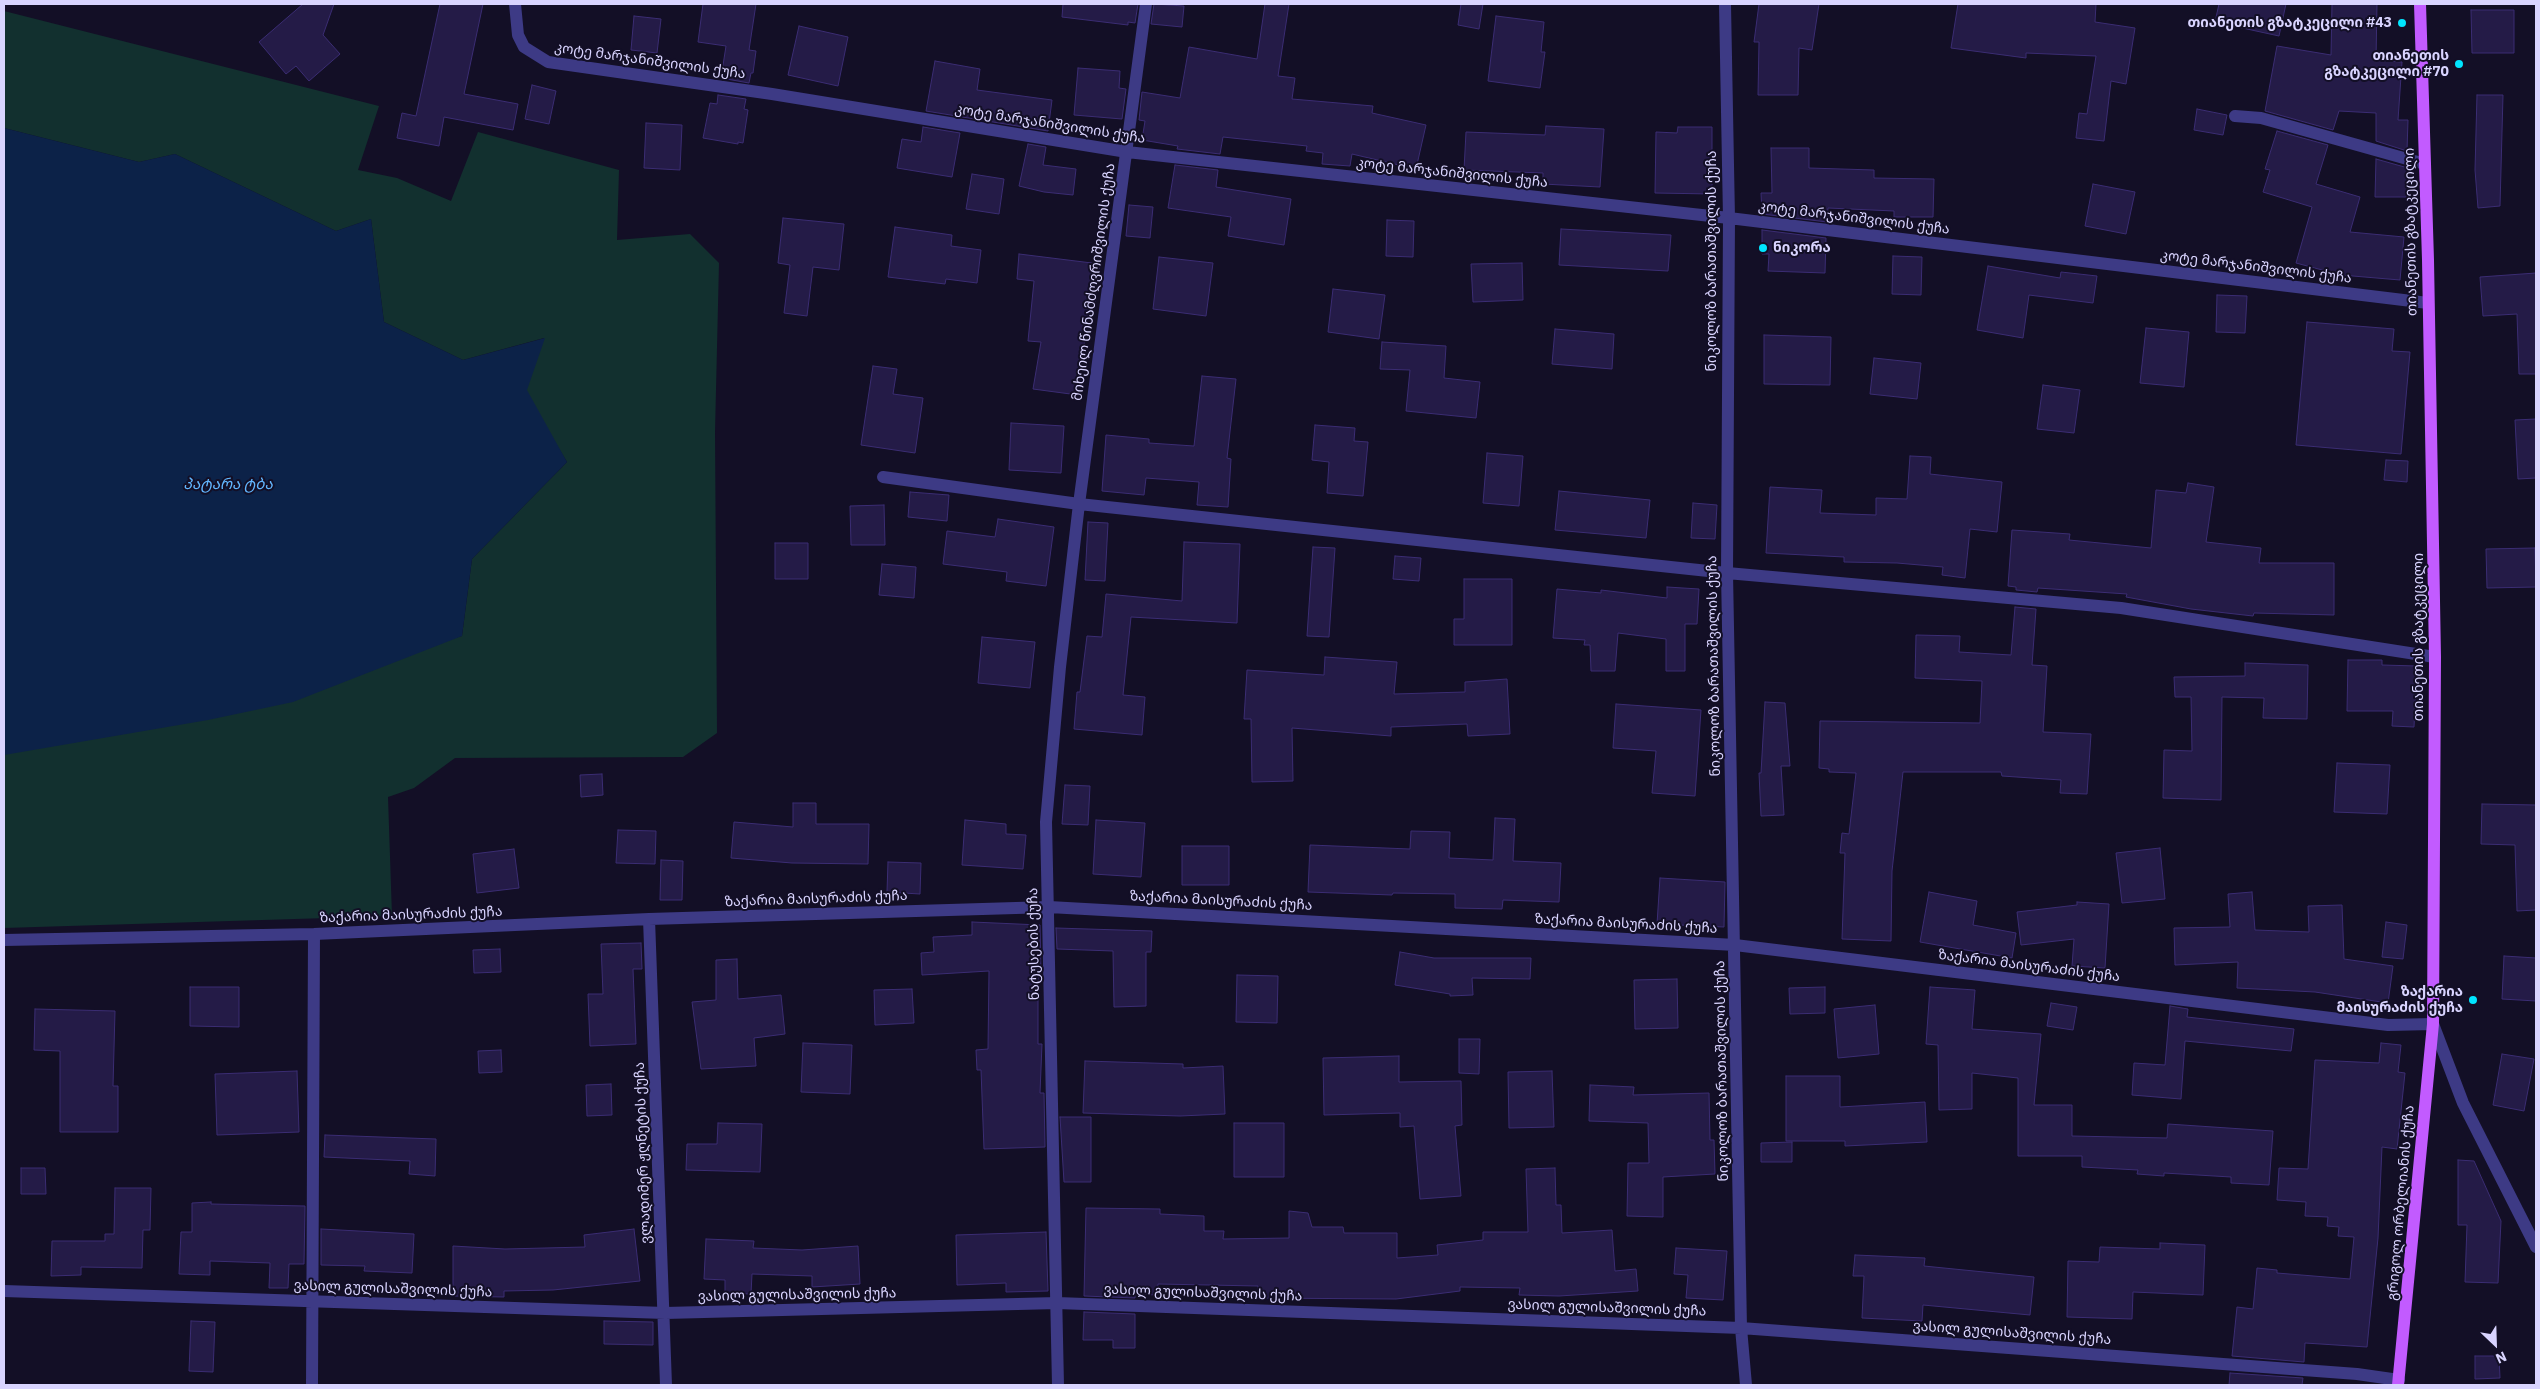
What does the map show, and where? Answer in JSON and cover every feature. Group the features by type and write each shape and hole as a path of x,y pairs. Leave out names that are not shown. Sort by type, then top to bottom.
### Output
{"main road":[{"name":"თიანეთის გზატკეცილი","path":"2420,4 2435,657 2433,1024"},
{"name":"გრიგოლ ორბელიანის ქუჩა","path":"2399,1382 2433,1024"}],"street":[{"name":"კოტე მარჯანიშვილის ქუჩა","path":"515,4 518,35 524,47 548,62 772,94 1127,152 1728,218 2428,303"},
{"name":"მიხეილ წინამძღვრიშვილის ქუჩა","path":"1079,504 1146,4"},
{"name":"ნიკოლოზ ბარათაშვილის ქუჩა","path":"1724,4 1728,218 1727,573 1742,1328 1746,1385"},
{"path":"2235,116 2260,118 2425,164"},
{"path":"883,477 1079,504 1727,573 2121,608 2435,657"},
{"name":"ნატუსების ქუჩა","path":"1058,1385 1046,822 1060,667 1079,504"},
{"name":"ზაქარია მაისურაძის ქუჩა","path":"4,940 314,934 649,919 1048,907 1735,945 2388,1026 2433,1024"},
{"name":"ვლადიმერ ჟღნეტის ქუჩა","path":"649,919 665,1313 666,1385"},
{"path":"312,1385 314,934"},
{"name":"თიანეთის გზატკეცილი","path":"2433,1024 2463,1103 2536,1247"},
{"name":"ვასილ გულისაშვილის ქუჩა","path":"4,1291 665,1313 1057,1303 1742,1328 2357,1374 2399,1382"}],"green space":[{"path":"4,11 379,106 358,170 397,178 451,201 478,132 619,170 617,240 690,234 719,263 715,432 717,733 683,757 455,758 414,788 388,797 392,916 4,928 4,754 462,636 472,559 567,462 524,391 544,338 463,360 384,322 371,219 336,231 175,154 139,162 4,128"}],"water":[{"name":"პატარა ტბა","path":"4,128 139,162 175,154 336,231 371,219 384,322 463,360 545,338 527,390 567,462 472,559 462,636 293,702 208,720 4,755"}],"building":[{"path":"303,4 334,4 323,35 340,54 309,81 296,66 286,74 259,42"},
{"path":"440,4 483,4 464,94 518,104 513,130 444,117 439,146 397,138 402,113 416,116"},
{"path":"703,4 756,4 749,50 756,51 753,73 751,73 749,83 721,78 726,46 698,42"},
{"path":"1063,4 1138,4 1135,23 1128,22 1128,25 1062,17"},
{"path":"1154,4 1184,6 1182,27 1151,24"},
{"path":"1265,4 1289,4 1278,76 1295,78 1292,99 1373,106 1372,113 1426,125 1416,169 1352,154 1350,166 1322,164 1323,153 1306,151 1307,146 1223,137 1220,154 1177,149 1178,146 1142,140 1145,121 1139,120 1142,92 1180,98 1189,47 1257,59"},
{"path":"1461,4 1483,4 1479,29 1458,25"},
{"path":"1759,4 1819,4 1812,50 1799,48 1798,95 1758,95 1759,42 1754,42"},
{"path":"1958,4 2096,4 2095,22 2135,28 2126,84 2111,81 2104,141 2076,138 2079,113 2087,114 2096,56 2026,53 2026,58 1951,48"},
{"path":"2219,4 2286,4 2279,36 2215,22"},
{"path":"2332,4 2377,4 2376,60 2402,62 2398,120 2408,120 2407,151 2376,141 2376,113 2339,111 2333,130 2265,111 2277,46 2331,55"},
{"path":"2471,10 2514,10 2514,53 2472,53"},
{"path":"634,16 661,19 657,53 631,50"},
{"path":"1496,16 1544,22 1541,52 1545,52 1540,88 1488,81"},
{"path":"799,26 848,37 838,86 788,75"},
{"path":"935,61 980,69 977,90 1052,100 1048,131 926,111"},
{"path":"1078,68 1120,71 1119,88 1126,89 1122,119 1074,115"},
{"path":"532,85 556,91 549,124 525,119"},
{"path":"718,95 746,99 744,109 748,110 743,143 738,142 738,144 703,138 710,103 717,104"},
{"path":"2477,95 2503,95 2500,206 2478,208 2475,170"},
{"path":"2197,109 2227,115 2223,135 2194,130"},
{"path":"646,123 682,125 680,170 644,168"},
{"path":"1546,126 1604,129 1600,187 1543,184 1543,173 1464,170 1466,132 1545,135"},
{"path":"923,127 960,133 952,177 897,168 902,139 921,142"},
{"path":"1678,127 1712,127 1712,194 1655,193 1656,132 1677,133"},
{"path":"2277,131 2328,145 2316,184 2360,197 2350,232 2404,237 2400,280 2341,275 2296,263 2312,207 2263,192 2270,170 2265,169"},
{"path":"1028,144 1046,147 1043,165 1076,169 1073,195 1044,192 1019,186"},
{"path":"1771,148 1809,148 1809,168 1874,170 1874,178 1934,179 1933,217 1894,217 1894,211 1828,208 1827,222 1762,214 1761,193 1772,193"},
{"path":"2376,159 2408,168 2408,197 2375,197"},
{"path":"1175,165 1218,170 1216,187 1291,199 1284,245 1228,236 1231,217 1168,208"},
{"path":"972,174 1004,179 999,214 966,209"},
{"path":"2093,184 2135,192 2126,234 2085,226"},
{"path":"1129,205 1153,207 1150,238 1126,236"},
{"path":"783,218 844,224 839,270 813,267 807,316 784,313 790,265 778,263"},
{"path":"1387,220 1414,221 1413,257 1386,256"},
{"path":"895,227 952,235 951,246 981,250 977,283 946,279 945,284 888,277"},
{"path":"1561,229 1671,235 1668,271 1559,265"},
{"path":"1762,230 1826,238 1825,273 1768,271 1769,254 1762,254"},
{"path":"1019,254 1100,264 1095,305 1089,304 1078,395 1033,389 1041,342 1028,341 1034,281 1017,279"},
{"path":"1893,256 1922,257 1921,295 1892,294"},
{"path":"1159,257 1213,263 1206,316 1153,309"},
{"path":"1522,263 1523,300 1473,302 1471,264"},
{"path":"1988,266 2060,278 2061,272 2097,276 2093,303 2029,295 2023,338 1977,330"},
{"path":"2536,273 2536,374 2519,374 2517,314 2483,316 2480,277"},
{"path":"1333,289 1385,295 1379,339 1328,332"},
{"path":"2217,295 2247,296 2245,333 2216,332"},
{"path":"2307,322 2394,329 2392,351 2410,352 2401,454 2296,445"},
{"path":"2146,328 2189,332 2184,387 2140,383"},
{"path":"1555,329 1614,334 1612,369 1552,364"},
{"path":"1764,335 1831,337 1830,385 1764,384"},
{"path":"1382,342 1446,346 1444,378 1480,382 1476,418 1406,411 1410,370 1380,369"},
{"path":"1874,358 1921,363 1917,399 1870,394"},
{"path":"873,366 897,369 893,394 923,398 915,453 861,445"},
{"path":"1202,376 1236,379 1227,458 1231,459 1228,507 1197,505 1199,482 1146,478 1144,495 1102,491 1106,435 1149,439 1149,443 1194,446"},
{"path":"2043,385 2080,390 2074,433 2037,429"},
{"path":"2536,419 2536,478 2518,479 2515,420"},
{"path":"1011,423 1064,426 1061,473 1009,470"},
{"path":"1315,425 1355,428 1354,441 1368,442 1363,496 1327,493 1329,462 1312,460"},
{"path":"1487,453 1523,456 1519,506 1483,503"},
{"path":"1910,456 1931,457 1930,474 2002,482 1997,532 1970,529 1965,578 1942,575 1943,567 1897,563 1844,562 1844,557 1766,553 1770,487 1822,490 1820,513 1876,515 1876,498 1907,499"},
{"path":"2386,460 2408,461 2407,482 2384,480"},
{"path":"2188,483 2214,487 2206,542 2261,548 2259,563 2334,563 2334,615 2254,613 2253,616 2191,609 2126,597 2127,594 2038,588 2037,592 2016,590 2016,587 2008,586 2012,530 2070,534 2069,540 2151,548 2156,490 2186,493"},
{"path":"1559,491 1650,500 1646,538 1555,530"},
{"path":"910,492 949,495 947,521 908,517"},
{"path":"1693,503 1717,505 1715,539 1691,538"},
{"path":"884,505 885,545 851,545 850,506"},
{"path":"998,519 1054,527 1046,586 1006,581 1007,572 943,564 947,531 995,537"},
{"path":"1088,522 1108,523 1105,581 1085,580"},
{"path":"1184,542 1240,544 1237,623 1131,617 1123,695 1145,697 1142,735 1074,729 1077,692 1080,692 1087,636 1102,637 1106,594 1182,601"},
{"path":"775,543 808,543 808,579 775,579"},
{"path":"1313,547 1335,548 1329,637 1307,636"},
{"path":"2535,548 2536,587 2487,588 2486,549"},
{"path":"1395,556 1421,558 1419,581 1393,579"},
{"path":"882,564 916,567 914,598 879,595"},
{"path":"1464,579 1512,579 1512,645 1454,645 1454,619 1464,619"},
{"path":"1667,587 1699,589 1697,624 1685,624 1685,671 1666,671 1666,639 1618,633 1615,671 1591,671 1590,645 1584,645 1585,640 1553,638 1557,589 1601,593 1601,590 1667,598"},
{"path":"2015,607 2036,609 2032,665 2047,666 2043,732 2091,734 2087,794 2060,793 2061,780 2002,776 2001,772 1903,772 1892,871 1891,941 1842,939 1845,853 1840,853 1842,833 1849,834 1856,773 1829,772 1829,769 1819,768 1820,721 1980,723 1982,681 1915,678 1916,635 1960,636 1959,652 2011,655"},
{"path":"982,637 1035,642 1030,688 978,683"},
{"path":"1325,657 1397,662 1394,694 1465,692 1465,682 1507,679 1510,734 1468,736 1467,724 1391,727 1391,736 1292,728 1293,781 1252,782 1251,719 1244,719 1247,670 1324,675"},
{"path":"2348,660 2382,660 2382,665 2417,666 2414,727 2392,726 2393,711 2347,711"},
{"path":"2245,663 2308,665 2307,719 2263,718 2264,698 2222,697 2221,800 2163,798 2164,750 2192,751 2191,697 2175,697 2174,677 2245,676"},
{"path":"1765,702 1785,703 1790,766 1781,766 1784,815 1761,816 1759,773 1761,773"},
{"path":"1616,704 1701,710 1695,796 1652,793 1656,751 1613,748"},
{"path":"2337,763 2390,765 2387,814 2334,812"},
{"path":"602,774 603,795 581,797 580,775"},
{"path":"1065,785 1090,786 1088,825 1062,824"},
{"path":"793,803 816,803 816,824 869,824 868,864 792,863 731,858 734,822 793,827"},
{"path":"2482,804 2536,805 2536,910 2517,911 2515,845 2481,844"},
{"path":"1495,818 1515,819 1513,861 1561,863 1559,902 1503,900 1502,909 1455,908 1455,894 1393,893 1392,895 1308,892 1310,845 1410,849 1411,831 1450,832 1449,858 1493,860"},
{"path":"965,820 1006,824 1006,834 1026,835 1023,869 962,865"},
{"path":"1096,820 1145,823 1141,877 1093,874"},
{"path":"618,830 656,831 655,864 616,863"},
{"path":"1182,846 1229,846 1229,885 1182,885"},
{"path":"2160,848 2165,899 2122,903 2116,853"},
{"path":"514,849 519,888 477,893 473,854"},
{"path":"661,860 683,861 682,900 660,900"},
{"path":"888,862 921,863 920,894 887,892"},
{"path":"1660,878 1725,882 1724,927 1657,924"},
{"path":"1929,892 1977,901 1973,925 2016,933 2012,958 1920,942"},
{"path":"2252,892 2255,930 2309,932 2308,906 2342,905 2344,959 2393,966 2388,1003 2315,992 2237,988 2238,962 2175,965 2174,928 2230,927 2228,894"},
{"path":"2077,902 2109,904 2105,968 2072,966 2074,939 2021,945 2017,912 2077,905"},
{"path":"972,922 1040,925 1041,977 1038,978 1038,1044 1042,1044 1040,1093 1044,1093 1045,1147 984,1149 981,1070 977,1070 976,1050 988,1049 989,971 922,975 921,953 934,952 933,937 972,935"},
{"path":"2386,922 2407,925 2403,959 2382,957"},
{"path":"1056,928 1152,931 1151,952 1146,952 1146,1006 1114,1007 1113,951 1057,949"},
{"path":"641,943 642,969 633,969 636,1044 590,1046 588,994 603,994 601,944"},
{"path":"500,949 501,972 474,973 473,950"},
{"path":"1400,952 1434,958 1531,958 1530,979 1472,978 1473,995 1450,996 1450,994 1395,985"},
{"path":"2504,956 2536,958 2536,1001 2502,999"},
{"path":"737,959 738,999 781,995 785,1034 754,1038 756,1066 701,1069 692,1002 716,1000 716,960"},
{"path":"1237,975 1278,976 1277,1023 1236,1022"},
{"path":"1677,979 1678,1028 1635,1029 1634,980"},
{"path":"190,987 239,987 239,1027 190,1026"},
{"path":"1825,987 1825,1013 1790,1014 1789,988"},
{"path":"1930,987 1975,990 1972,1029 2041,1034 2034,1105 2072,1105 2072,1136 2167,1138 2168,1124 2273,1131 2269,1185 2231,1183 2231,1177 2164,1173 2164,1176 2137,1174 2138,1170 2082,1167 2082,1156 2018,1156 2018,1078 1972,1073 1972,1109 1939,1110 1938,1045 1926,1044"},
{"path":"912,989 914,1023 875,1025 874,990"},
{"path":"2051,1003 2077,1007 2073,1030 2047,1026"},
{"path":"1875,1005 1879,1054 1838,1058 1834,1009"},
{"path":"2170,1006 2188,1009 2187,1017 2294,1029 2291,1051 2185,1041 2181,1099 2132,1095 2134,1063 2165,1065"},
{"path":"35,1009 115,1011 113,1086 118,1086 118,1132 60,1132 60,1051 34,1050"},
{"path":"1459,1039 1480,1039 1479,1074 1459,1073"},
{"path":"803,1043 852,1045 850,1094 801,1092"},
{"path":"2381,1043 2401,1045 2398,1072 2405,1073 2397,1149 2382,1147 2378,1238 2367,1347 2305,1343 2304,1362 2232,1356 2237,1307 2253,1309 2257,1268 2277,1270 2277,1273 2350,1279 2354,1237 2338,1236 2339,1227 2327,1226 2328,1217 2305,1216 2306,1202 2277,1200 2279,1168 2308,1169 2315,1060 2379,1063"},
{"path":"501,1050 502,1072 479,1073 478,1051"},
{"path":"2502,1054 2534,1059 2524,1111 2493,1105"},
{"path":"1399,1056 1399,1082 1461,1081 1462,1125 1455,1126 1461,1196 1420,1199 1414,1126 1400,1127 1400,1113 1324,1115 1323,1058"},
{"path":"1085,1061 1183,1064 1183,1068 1223,1066 1225,1114 1180,1116 1083,1113"},
{"path":"297,1071 299,1132 217,1135 215,1074"},
{"path":"1552,1071 1554,1127 1509,1128 1508,1072"},
{"path":"1786,1076 1840,1076 1840,1107 1925,1102 1927,1142 1845,1146 1845,1141 1786,1141"},
{"path":"611,1084 612,1115 587,1116 586,1085"},
{"path":"1590,1085 1634,1087 1633,1095 1709,1093 1710,1140 1714,1140 1715,1174 1663,1177 1663,1217 1627,1216 1628,1163 1649,1163 1648,1123 1589,1121"},
{"path":"1060,1117 1091,1117 1091,1182 1064,1182"},
{"path":"718,1123 762,1124 760,1172 686,1170 687,1144 717,1144"},
{"path":"1234,1123 1284,1123 1284,1177 1234,1177"},
{"path":"325,1135 436,1139 435,1176 409,1174 410,1161 324,1157"},
{"path":"1792,1142 1792,1162 1761,1162 1761,1143"},
{"path":"2458,1160 2474,1161 2501,1221 2498,1283 2465,1282 2467,1225 2458,1225"},
{"path":"21,1168 45,1168 46,1194 21,1194"},
{"path":"1555,1168 1556,1205 1561,1205 1562,1233 1612,1230 1615,1271 1636,1269 1638,1291 1559,1296 1519,1295 1520,1288 1460,1287 1460,1291 1396,1299 1258,1298 1258,1286 1158,1284 1157,1295 1135,1294 1135,1298 1084,1296 1086,1208 1160,1209 1160,1214 1204,1216 1204,1231 1224,1231 1223,1239 1289,1238 1289,1211 1308,1213 1312,1227 1343,1227 1344,1233 1397,1233 1397,1258 1438,1255 1437,1245 1483,1240 1483,1232 1528,1232 1526,1169"},
{"path":"115,1188 151,1188 150,1230 143,1230 142,1268 81,1267 81,1275 51,1276 52,1241 105,1241 105,1234 114,1234"},
{"path":"211,1202 211,1204 305,1206 304,1264 289,1264 288,1288 269,1288 270,1263 210,1261 210,1275 179,1274 181,1232 192,1232 192,1203"},
{"path":"321,1229 414,1234 412,1273 364,1271 365,1266 321,1265"},
{"path":"634,1229 640,1281 553,1290 504,1291 504,1297 453,1296 453,1246 505,1249 585,1247 584,1235"},
{"path":"1046,1232 1048,1291 1006,1292 1006,1283 957,1285 956,1235"},
{"path":"706,1239 754,1241 753,1248 802,1250 858,1246 860,1284 812,1287 812,1276 752,1274 751,1294 725,1293 725,1280 704,1279"},
{"path":"2160,1243 2205,1245 2203,1295 2133,1292 2132,1319 2067,1317 2068,1261 2099,1262 2100,1247 2160,1249"},
{"path":"1676,1248 1727,1251 1723,1300 1686,1298 1688,1275 1674,1274"},
{"path":"1855,1255 1925,1258 1924,1266 2034,1277 2030,1315 1923,1305 1922,1321 1862,1318 1864,1276 1853,1276"},
{"path":"1084,1312 1135,1314 1135,1348 1113,1348 1113,1340 1083,1340"},
{"path":"191,1321 215,1322 213,1372 189,1371"},
{"path":"604,1321 653,1322 653,1345 604,1344"},
{"path":"2475,1356 2499,1356 2500,1378 2475,1379"},
{"path":"2230,1373 2303,1378 2302,1385 2229,1385"}],"place":[{"name":"თიანეთის გზატკეცილი #43","path":"2402,23"},
{"name":"თიანეთის გზატკეცილი #70","path":"2459,64"},
{"name":"ნიკორა","path":"1763,248"},
{"name":"ზაქარია მაისურაძის ქუჩა","path":"2473,1000"}]}
